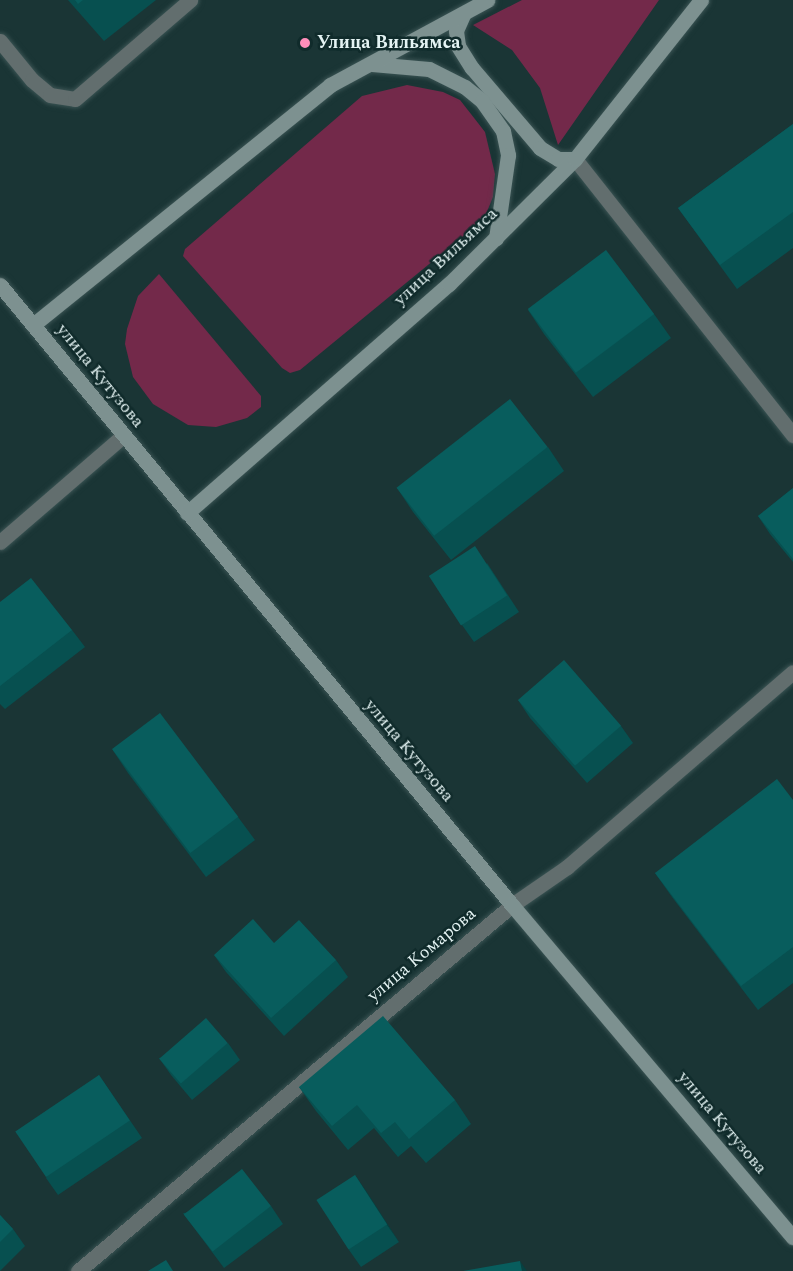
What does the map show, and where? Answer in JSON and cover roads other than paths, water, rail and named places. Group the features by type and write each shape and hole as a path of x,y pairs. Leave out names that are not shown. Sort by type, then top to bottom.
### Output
{"street":[{"path":"0,41 32,80 50,95 75,99 190,0"},
{"path":"33,325 330,85 487,0"},
{"name":"улица Вильямса","path":"188,513 449,284 575,159 701,0"},
{"path":"463,15 456,31 458,46 472,68 540,148 558,159 575,159 793,435"},
{"path":"371,64 429,69 465,87 482,101 503,130 507,154 496,237"},
{"name":"улица Кутузова","path":"0,285 512,905 793,1237"},
{"path":"0,542 123,436"},
{"name":"улица Комарова","path":"78,1271 512,905 567,867 793,672"}],"place":[{"name":"Улица Вильямса","path":"305,43"}]}
